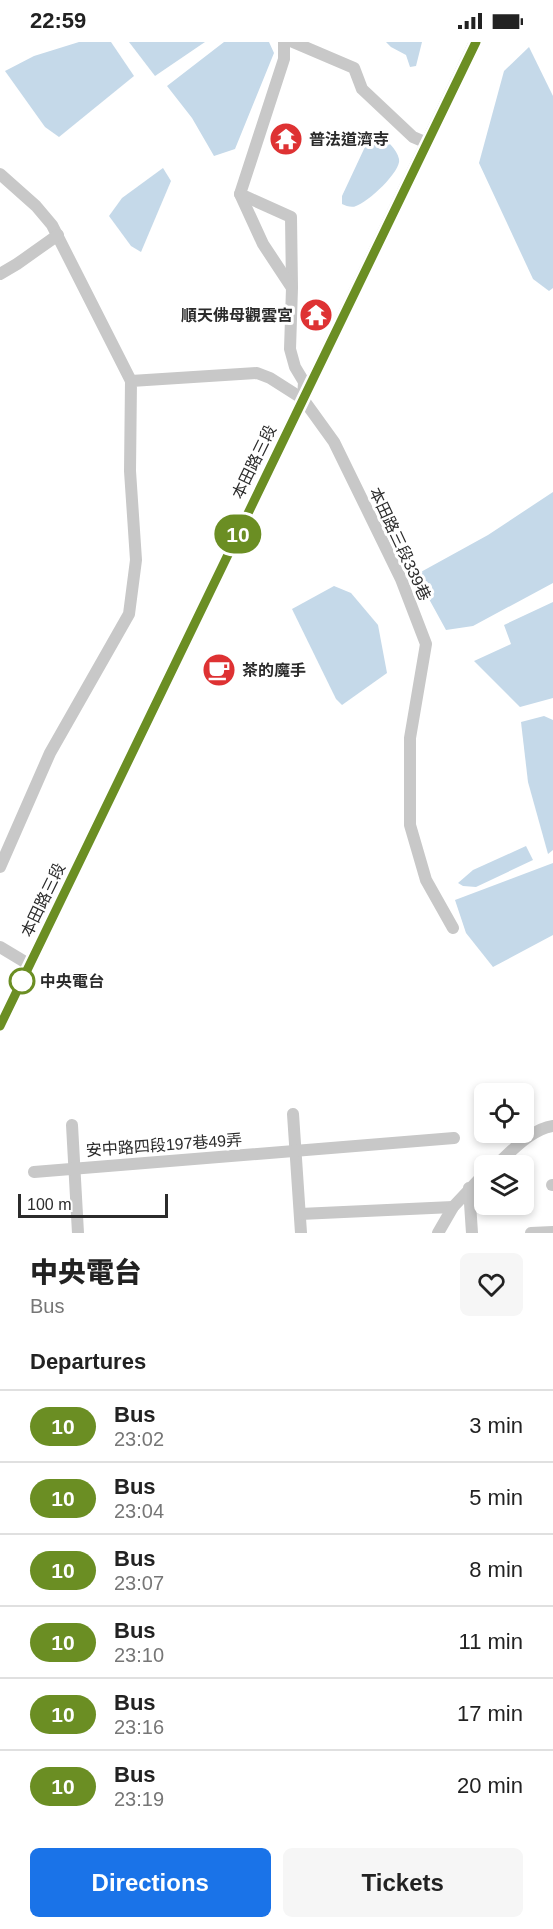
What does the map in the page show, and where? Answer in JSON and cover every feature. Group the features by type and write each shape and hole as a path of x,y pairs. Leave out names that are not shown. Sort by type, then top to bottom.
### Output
{"street":[{"path":"284,42 284,59 240,194 263,244 292,288"},
{"path":"293,42 354,68 362,89 413,136 427,143"},
{"name":"本田路三段","path":"0,1026 476,42"},
{"path":"0,174 36,206 58,235 131,381 130,471 136,560 129,615 50,753 0,867"},
{"name":"本田路三段339巷","path":"240,194 291,217 290,349 295,367 304,382 303,399 339,453 401,579 426,644 410,738 410,825 426,880 453,928"},
{"path":"0,274 58,235"},
{"path":"131,381 257,373 270,378 303,399"},
{"path":"0,947 30,965"},
{"path":"293,1113 301,1233"},
{"path":"72,1125 78,1233"},
{"path":"508,1155 536,1132 544,1127 553,1126"},
{"name":"安中路四段197巷49弄","path":"34,1172 454,1138"},
{"path":"438,1233 453,1207 474,1183"},
{"path":"469,1188 472,1233"},
{"path":"300,1214 453,1207"},
{"path":"531,1233 553,1232"}],"water":[{"path":"79,42 111,42 134,76 59,137 45,127 5,71 34,56"},
{"path":"129,42 205,42 155,76"},
{"path":"224,42 269,42 274,53 235,149 214,156 192,118 167,86"},
{"path":"386,42 422,42 416,66 410,67 406,55"},
{"path":"529,47 553,96 553,288 549,291 533,279 479,163 504,71"},
{"path":"379,133 398,155 395,171 383,186 361,204 353,207 342,204 342,196 371,134"},
{"path":"163,168 171,181 141,252 131,246 109,216 122,198"},
{"path":"553,492 553,583 473,626 446,630 418,579 419,573 488,535"},
{"path":"334,586 351,593 378,625 387,673 342,705 336,699 292,609"},
{"path":"553,602 553,698 520,707 474,661 511,644 504,625"},
{"path":"544,716 553,720 553,850 548,854 528,782 521,722"},
{"path":"526,846 533,860 476,887 463,886 458,883 473,870"},
{"path":"553,863 553,935 493,967 466,933 455,900"}],"bus line":[{"name":"10","path":"0,1026 476,42"}],"place":[{"name":"普法道濟寺","path":"286,139"},
{"name":"順天佛母觀雲宮","path":"316,315"},
{"name":"茶的魔手","path":"219,670"},
{"name":"中央電台","path":"22,981"}]}
